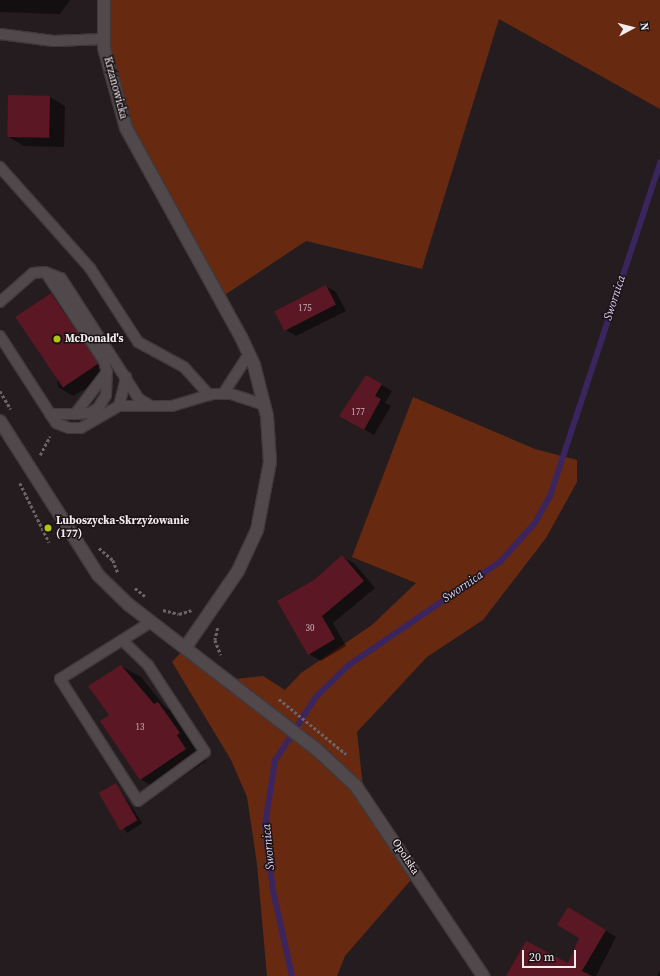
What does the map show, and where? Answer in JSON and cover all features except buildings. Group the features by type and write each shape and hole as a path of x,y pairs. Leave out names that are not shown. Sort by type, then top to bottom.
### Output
{"street":[{"name":"Krzanowicka","path":"104,0 104,39 109,74 126,128 249,354 265,405 270,462 257,530 238,571 185,648"},
{"name":"Opolska","path":"0,421 82,554 114,591 151,622 315,748 364,796 483,976"}],"lane":[{"path":"0,34 54,41 104,39"},
{"path":"0,167 90,268 138,342 184,367 209,395"},
{"path":"0,302 33,274 45,272 61,278 139,399 155,408"},
{"path":"45,272 63,295 107,372 106,396 98,408 90,413 50,414"},
{"path":"0,336 56,423 81,428 119,406 155,408 209,395 223,394 265,405"},
{"path":"223,394 249,354"},
{"path":"75,414 107,372"},
{"path":"119,406 126,377"},
{"path":"122,640 148,665 205,752 138,801 60,679 122,640 151,622"}],"path":[{"path":"42,463 37,456 49,440"},
{"path":"18,475 25,500 49,542"},
{"path":"95,546 106,551 123,577"},
{"path":"129,582 151,601"},
{"path":"156,606 168,614 180,614 197,607"},
{"path":"220,624 216,640 223,658"},
{"path":"275,696 323,732"}],"shaded area":[{"path":"104,0 660,0 660,109 499,19 422,269 306,241 220,298 116,99"},
{"path":"413,397 535,449 577,460 577,482 546,538 483,620 427,657 357,732 364,796 416,874 345,956 337,976 267,976 257,864 247,797 231,760 172,662 185,648 225,680 263,676 285,690 301,673 372,625 416,583 352,557"}],"waterway":[{"name":"Swornica","path":"292,976 273,891 265,826 275,761 316,697 349,665 500,562 535,523 550,496 660,163"}],"place":[{"name":"McDonald's","path":"57,339"},
{"name":"Luboszycka-Skrzyżowanie (177)","path":"48,528"}]}
